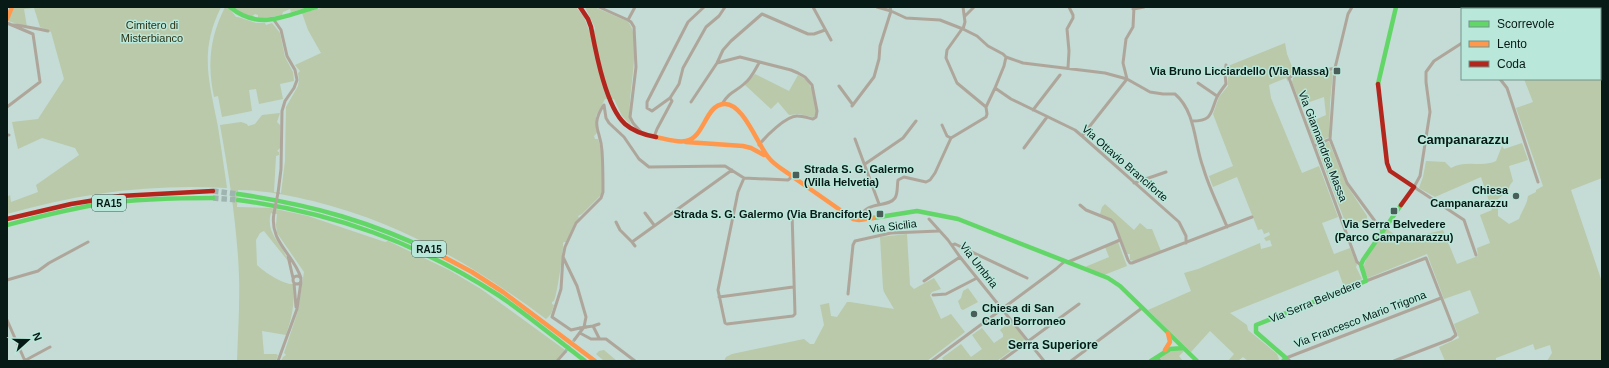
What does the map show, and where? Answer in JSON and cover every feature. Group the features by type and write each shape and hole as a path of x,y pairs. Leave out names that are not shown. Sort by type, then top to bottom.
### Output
{"main road":[{"path":"7,19 12,7"},
{"path":"230,7 238,14 247,18 261,21 274,20 316,7"},
{"path":"580,7 588,19 592,31 607,95 617,115 630,128 654,137 751,148 757,148 759,145"},
{"path":"1396,7 1378,83 1387,163 1390,170 1414,187"},
{"path":"680,140 691,139 711,112 722,104 730,104 738,108 759,145 770,160"},
{"path":"694,136 696,141 704,143"},
{"path":"751,148 854,219 859,220 913,212 926,212 967,221 1113,281 1197,361"},
{"name":"Via Serra Belvedere","path":"1286,360 1256,332 1256,325 1366,281 1361,265 1414,187"},
{"name":"RA15","path":"7,219 55,207 101,198 136,194 213,191"},
{"name":"RA15","path":"238,194 300,203 350,217 402,236 436,252 502,292 595,361"},
{"name":"RA15","path":"7,225 101,204 172,198 213,198"},
{"name":"RA15","path":"238,200 269,203 324,215 369,229 433,257 499,296 585,361"},
{"path":"1168,333 1170,347"},
{"path":"1152,361 1159,359 1162,353 1176,341"},
{"path":"1170,347 1183,348"}],"street":[{"path":"599,7 628,20 634,27 636,59 634,96 630,117 633,124 643,134"},
{"path":"628,20 635,7"},
{"path":"704,7 688,22 647,102 646,107 650,110 654,110 670,98 679,84 683,68 706,27 719,16 725,7"},
{"path":"813,7 831,40"},
{"path":"877,7 891,11 906,18 940,20 977,36 988,46 1004,54 1006,57 1022,63 1105,72 1127,79 1150,92 1175,94 1184,104 1192,122 1203,168 1227,227"},
{"path":"839,86 853,105 874,76 879,59 880,46 891,11 890,7"},
{"path":"962,7 965,16 963,29 947,50 946,58 957,83 986,107"},
{"path":"965,16 974,7"},
{"path":"1068,68 1069,50 1067,29 1073,18 1069,7"},
{"path":"1127,79 1123,63 1126,39 1133,27 1134,8 1144,7"},
{"path":"1352,7 1348,14 1335,68 1330,139 1347,183 1383,232"},
{"path":"691,102 717,63 723,50 762,14 808,34 814,34 825,30"},
{"path":"274,20 282,30 287,56 295,70 297,80 294,88 285,101 282,111 281,169 273,229 278,240 296,265 301,278 295,315 278,361"},
{"path":"7,22 33,34 40,82 7,107"},
{"path":"12,25 48,31"},
{"name":"Via Serra Belvedere","path":"1414,187 1420,176 1430,112 1426,72 1434,61 1461,44"},
{"path":"717,63 740,57 749,59 759,63 791,70 805,77 812,85 817,111 815,119 798,116 788,119 759,145"},
{"path":"859,220 868,208 891,202 896,197 898,180 900,178 904,177 926,182 930,180 935,173 951,138 986,118 986,107 1004,66 1006,57"},
{"path":"722,104 728,94 744,84 751,77 759,63"},
{"path":"1192,122 1203,122 1208,119 1214,107 1217,96 1226,84 1226,65"},
{"name":"Via Giannandrea Massa","path":"1335,68 1323,71 1306,70 1296,72 1289,78 1357,262 1361,265"},
{"path":"1034,110 1060,75"},
{"path":"1082,136 1127,79"},
{"path":"1501,80 1507,88 1538,182"},
{"path":"1198,84 1217,96"},
{"name":"Via Ottavio Branciforte","path":"994,88 1012,99 1075,130 1180,222 1186,236 1186,243"},
{"path":"654,137 656,129 672,100 670,98"},
{"path":"599,324 571,330 552,317 560,290 565,247 576,223 600,198 603,192 602,149 596,125 596,118 604,105 606,118 609,123 624,137 640,159 649,167 725,166 744,178 788,180 793,176"},
{"path":"1024,148 1047,117"},
{"path":"865,164 903,138 916,122"},
{"path":"942,125 947,136 951,138"},
{"path":"855,139 879,204"},
{"path":"1314,146 1330,139"},
{"path":"632,242 732,170"},
{"path":"1134,183 1166,172"},
{"path":"744,178 738,192 718,290 718,297 725,323 793,316 795,314 793,287 792,212"},
{"path":"1414,187 1464,220 1476,256"},
{"path":"1080,205 1086,210 1111,220 1114,223 1130,263 1252,217"},
{"path":"645,212 654,225"},
{"name":"Via Umbria","path":"929,220 952,245 1044,361"},
{"path":"616,222 620,230 635,246"},
{"name":"Via Sicilia","path":"848,294 853,245 855,241 891,233 939,231"},
{"path":"932,361 1067,261 1120,240"},
{"path":"7,280 38,271 88,242"},
{"path":"952,245 955,244 1027,278"},
{"path":"286,251 294,278 296,301 295,315"},
{"path":"563,257 577,286 585,313 586,323 575,339"},
{"path":"924,281 960,257"},
{"path":"1366,281 1426,258 1456,335 1451,339 1394,361"},
{"path":"294,278 298,276 301,278"},
{"path":"934,296 946,294 977,278"},
{"path":"294,283 298,284 301,282"},
{"path":"718,297 793,287"},
{"name":"Via Francesco Mario Trigona","path":"1286,360 1441,298"},
{"path":"1001,361 1079,304"},
{"path":"1071,361 1142,308"},
{"path":"7,320 24,361 50,347"},
{"path":"593,326 599,338"},
{"path":"580,333 591,339 599,338 612,342 635,361"},
{"path":"557,361 565,352"}],"green space":[{"name":"Cimitero di Misterbianco","path":"14,7 221,7 214,23 210,38 208,66 227,188 170,187 89,195 7,214 7,197 10,195 11,202 38,192 36,185 79,155 75,148 42,138 18,149 12,122 38,119 64,79 51,32 40,27 34,8 24,9 27,27 8,21"},
{"path":"225,7 229,8 236,17 256,23 265,23 266,25 272,23 280,33 285,57 293,72 294,81 280,84 283,99 259,104 256,89 249,90 252,111 222,117 218,96 214,97 210,62 216,29"},
{"path":"233,7 310,7 291,12 290,9 283,12 282,15 258,19 258,15 255,14 251,17 241,13"},
{"path":"325,7 576,7 584,17 590,33 594,31 595,28 585,7 594,7 627,21 632,29 634,41 630,102 631,125 622,116 614,99 605,99 596,116 597,133 594,136 595,139 598,139 602,159 602,194 582,214 578,216 579,218 574,224 566,242 563,243 557,290 554,301 552,302 554,305 551,314 546,319 519,299 464,264 436,248 376,221 345,210 304,199 266,192 238,190 237,207 271,208 308,216 385,242 388,241 449,270 481,289 565,350 555,361 281,361 286,355 284,353 298,311 304,272 277,233 277,214 271,213 270,227 288,261 264,231 260,233 256,240 257,265 264,271 280,280 293,284 294,298 291,316 286,335 262,331 264,354 278,355 276,361 237,361 239,296 238,256 232,200 220,125 241,122 247,124 248,126 255,124 262,115 280,113 277,122 280,125 280,148 277,151 279,152 279,155 276,156 274,192 281,193 285,161 286,107 298,86 298,73 300,71 295,65 321,53 308,30 302,13"},
{"path":"1602,7 1602,178 1571,190 1602,282 1602,361 1547,361 1552,353 1550,345 1535,350 1533,344 1496,358 1496,361 1445,361 1439,347 1459,338 1454,324 1479,313 1470,290 1444,299 1427,254 1368,278 1363,268 1367,257 1387,229 1402,240 1443,230 1457,264 1478,256 1477,248 1490,243 1480,215 1492,210 1481,177 1435,197 1419,188 1426,161 1445,162 1451,168 1463,164 1491,163 1496,161 1502,146 1504,149 1522,143 1528,160 1509,166 1513,181 1508,191 1498,199 1498,216 1509,224 1519,219 1527,202 1528,196 1543,186 1516,108 1533,102 1524,80 1601,80 1601,8 1510,8"},
{"path":"1285,43 1287,54 1293,69 1288,78 1288,82 1286,78 1269,85 1271,98 1302,173 1319,166 1338,217 1322,223 1334,254 1350,248 1357,265 1356,267 1362,279 1344,287 1338,270 1230,313 1247,325 1248,330 1277,354 1279,359 1278,361 1248,361 1243,357 1238,361 1228,361 1234,354 1210,331 1191,352 1148,310 1191,291 1184,273 1198,269 1260,243 1261,249 1272,246 1270,240 1266,241 1264,238 1270,235 1269,232 1264,234 1262,229 1258,230 1237,177 1213,187 1209,176 1233,166 1213,114 1219,97 1228,86 1228,66"},
{"path":"1333,72 1329,137 1316,143 1308,123 1326,115 1324,97 1301,105 1292,82 1296,75"},
{"path":"755,74 789,91 798,75 803,78 808,82 813,92 816,104 816,116 812,117 799,114 789,115 778,102 771,109 745,85"},
{"path":"1328,142 1346,184 1367,216 1367,219 1347,227 1317,147"},
{"path":"1105,204 1134,230 1140,223 1147,229 1152,229 1161,251 1134,261 1130,260 1130,254 1127,254 1115,222 1100,214 1102,207"},
{"path":"907,234 910,285 914,289 934,278 941,289 932,292 930,295 941,319 951,314 965,332 927,361 724,361 726,357 732,354 804,339 810,344 814,344 824,325 820,305 829,303 831,316 837,317 847,302 894,309 883,288 880,237"},
{"path":"1118,242 1127,266 1104,275 1085,267 1109,257 1105,247"},
{"path":"968,288 978,302 963,310 961,309 958,301 961,298 963,291"},
{"path":"1010,322 1026,340 997,361 944,361 942,358 961,344 971,357 982,349 972,335 982,328 994,343 1003,337 1000,330"},
{"path":"1178,349 1184,351 1179,356 1183,361 1162,361 1160,358 1169,352"},
{"path":"604,350 617,361 604,361 596,354 599,351"}],"tunnel":[{"path":"213,191 238,194"},
{"path":"213,198 238,200"},
{"path":"565,352 575,339"}],"traffic: fast":[{"path":"230,7 241,14 262,20 282,17 316,7"},
{"path":"1378,84 1396,7"},
{"path":"238,194 265,198 342,216 390,233 440,255"},
{"path":"7,225 100,204 156,199 213,198"},
{"path":"238,200 308,213 373,232 405,245 467,276 498,295 585,361"},
{"path":"1283,361 1286,358 1256,332 1256,325 1366,281 1361,265 1363,260 1401,205"},
{"path":"873,218 917,211 958,219 1108,278 1120,286 1197,361"},
{"path":"1151,361 1170,349 1183,348"}],"traffic: slow":[{"path":"7,19 12,7"},
{"path":"656,137 675,141 686,141 697,134 713,110 724,104 731,105 744,117 774,164 853,219 859,220 873,218"},
{"path":"686,142 743,146 751,148 764,155"},
{"path":"440,255 472,272 503,292 595,361"},
{"path":"1165,350 1170,342 1168,333"}],"traffic: jam":[{"path":"580,7 588,19 591,27 607,93 618,116 632,129 656,137"},
{"path":"1378,84 1387,163 1390,171 1414,187 1401,205"},
{"path":"7,219 71,204 120,196 213,191"}],"place":[{"name":"Via Bruno Licciardello (Via Massa)","path":"1337,71"},
{"name":"Strada S. G. Galermo (Villa Helvetia)","path":"796,175"},
{"name":"Chiesa Campanarazzu","path":"1516,196"},
{"name":"Via Serra Belvedere (Parco Campanarazzu)","path":"1394,211"},
{"name":"Strada S. G. Galermo (Via Branciforte)","path":"880,214"},
{"name":"Chiesa di San Carlo Borromeo","path":"974,314"}],"district":[{"name":"Campanarazzu","path":"1463,139"},
{"name":"Serra Superiore","path":"1053,345"}]}
